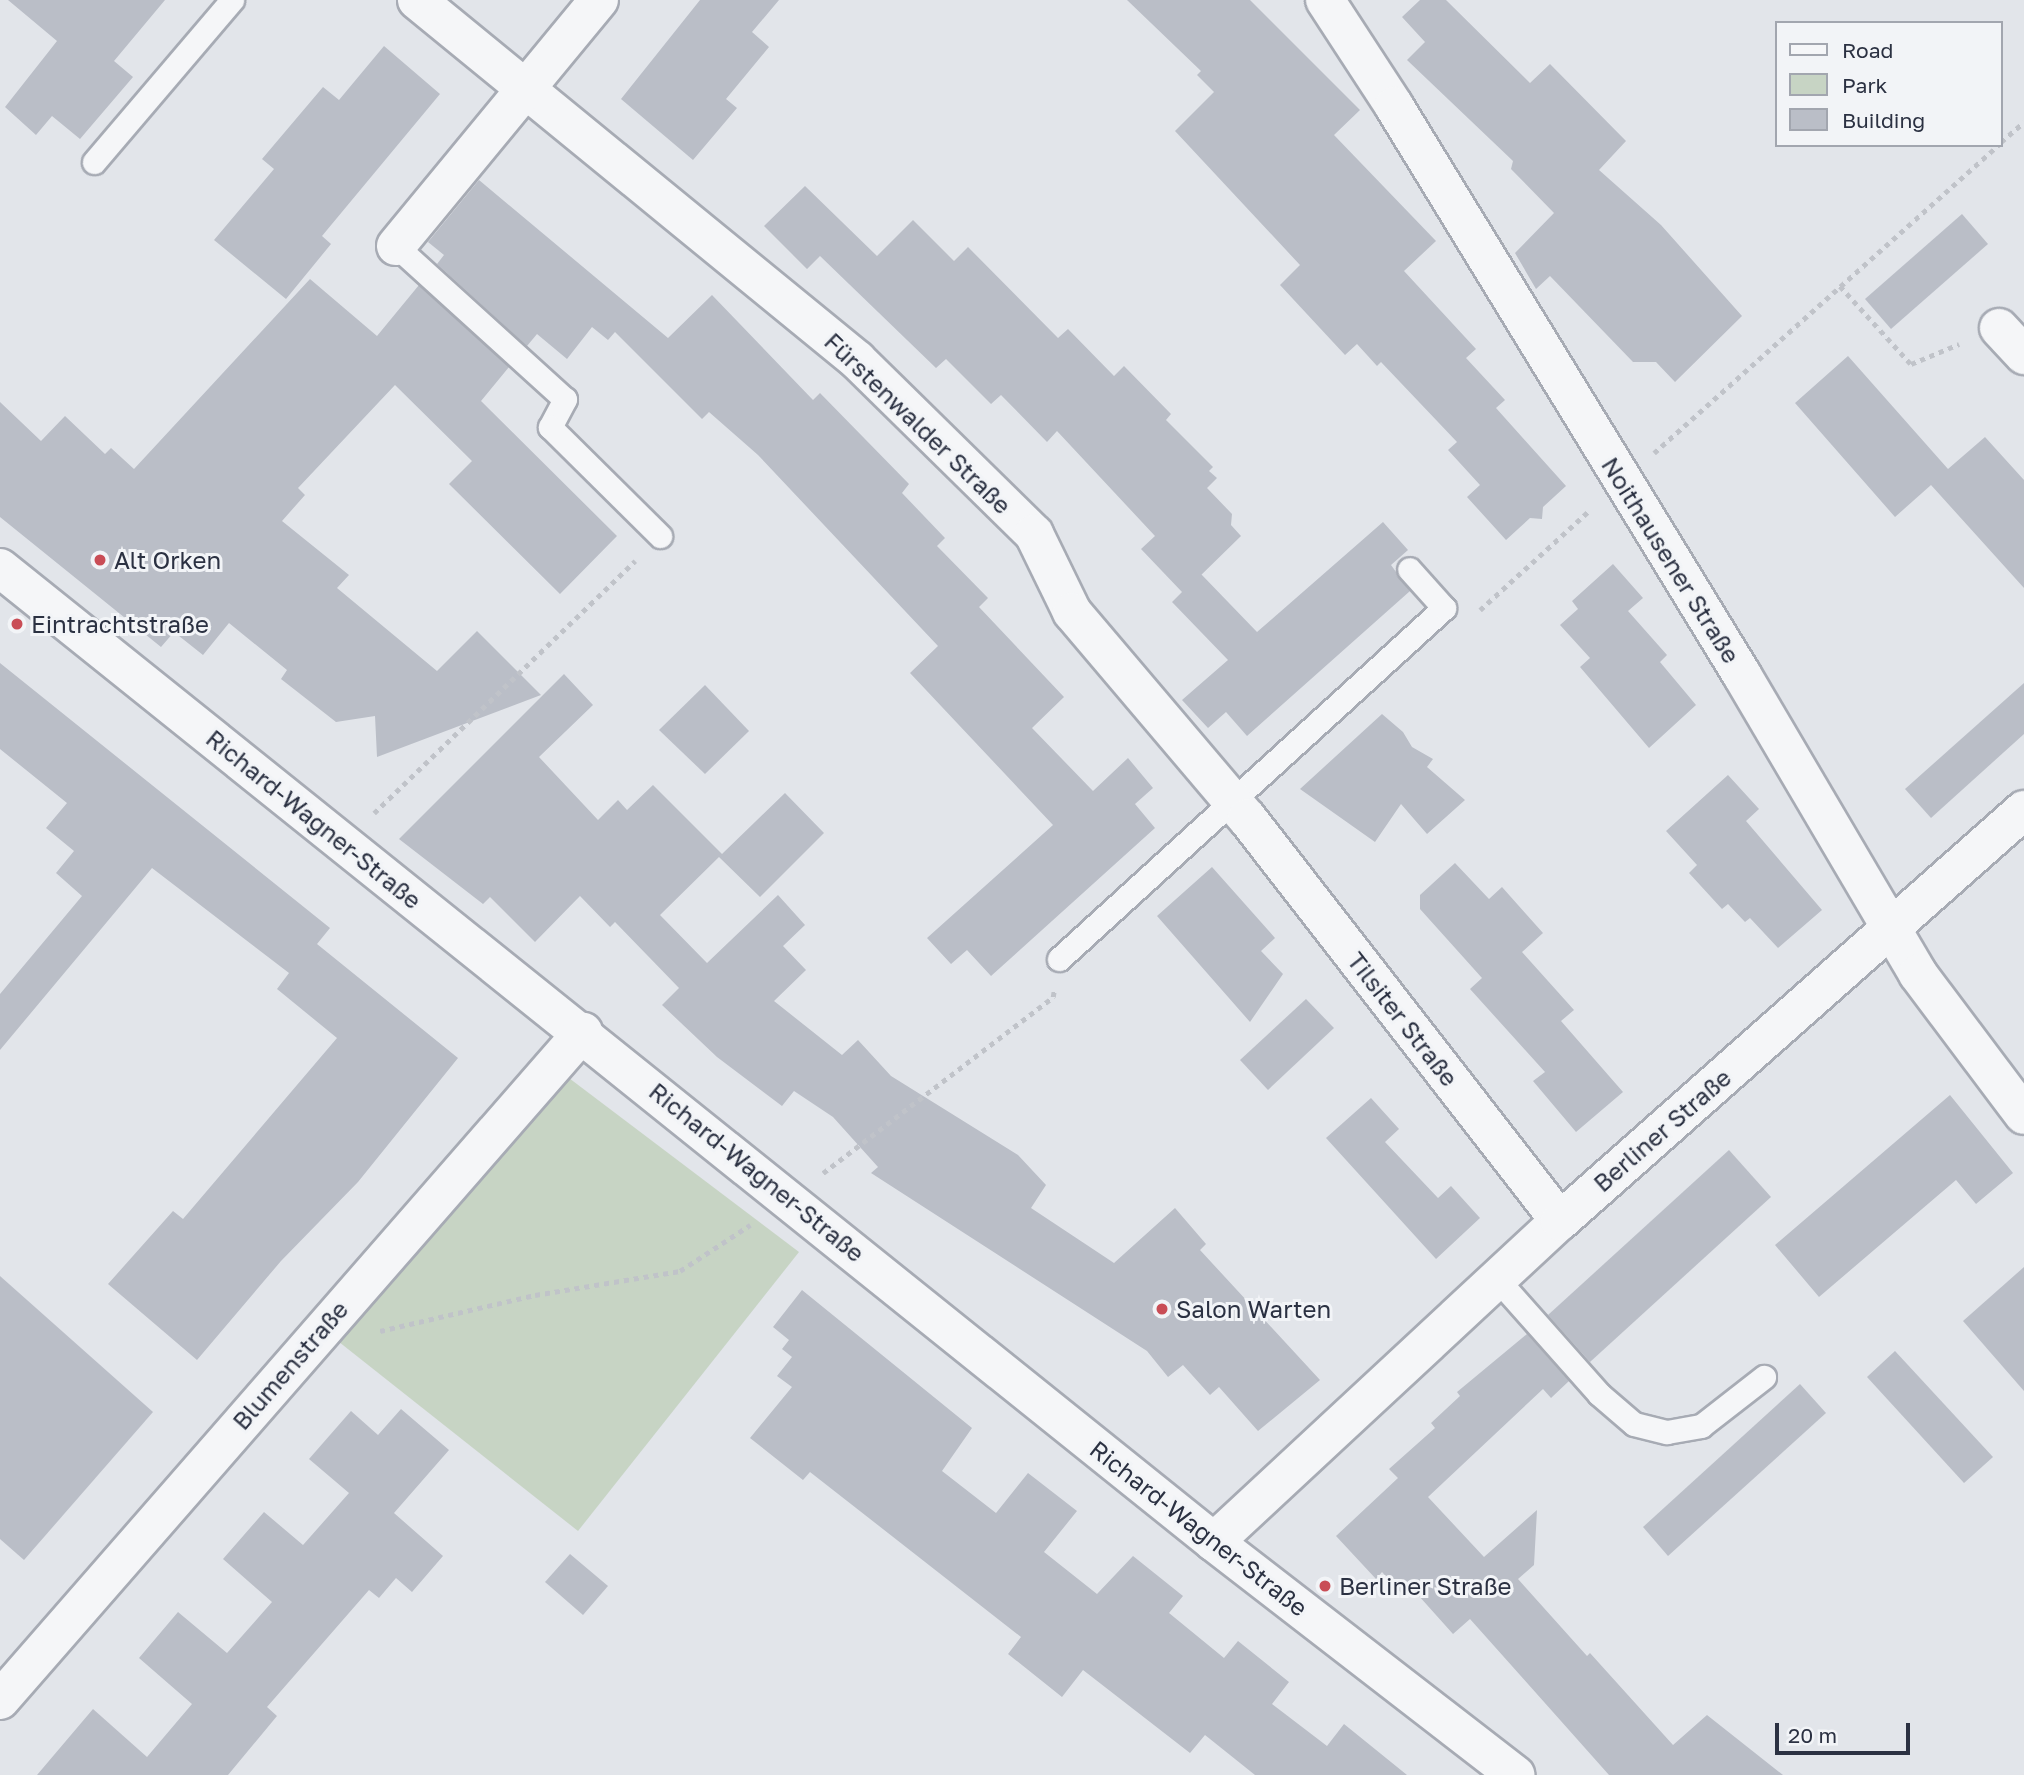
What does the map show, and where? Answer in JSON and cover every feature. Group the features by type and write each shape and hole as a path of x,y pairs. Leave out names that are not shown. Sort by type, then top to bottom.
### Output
{"street":[{"name":"Fürstenwalder Straße","path":"416,0 523,90 857,359 1034,534 1072,612 1239,809"},
{"path":"396,246 599,0"},
{"name":"Noithausener Straße","path":"1325,0 1394,106 1784,744 1890,929 1938,1006 2024,1115"},
{"path":"1999,328 2024,355"},
{"name":"Richard-Wagner-Straße","path":"0,568 790,1198 1214,1542 1517,1775"},
{"name":"Tilsiter Straße","path":"1239,809 1560,1221"},
{"name":"Berliner Straße","path":"1214,1542 1560,1221 2024,810"},
{"name":"Blumenstraße","path":"0,1700 583,1032"}],"lane":[{"path":"94,162 232,0"},
{"path":"396,246 565,400 550,427 660,536"},
{"path":"1059,959 1239,809 1444,608 1409,569"},
{"path":"1497,1279 1600,1394 1634,1424 1667,1432 1700,1426 1764,1377"}],"path":[{"path":"2003,140 2024,122"},
{"path":"1622,482 1996,147"},
{"path":"1840,286 1910,364 1999,328"},
{"path":"343,843 660,536"},
{"path":"372,1333 535,1295 680,1271 790,1198 1053,997 1059,959"}],"green space":[{"path":"561,1072 799,1252 578,1531 334,1338"}],"building":[{"path":"8,0 165,0 114,61 133,77 80,139 52,116 36,135 5,107 57,41"},
{"path":"700,0 779,0 752,32 769,47 726,99 737,108 693,160 621,99"},
{"path":"1127,0 1250,0 1360,110 1334,135 1436,241 1404,271 1476,349 1466,358 1505,400 1496,408 1566,486 1543,507 1542,519 1530,518 1506,540 1467,497 1480,485 1448,450 1457,442 1381,362 1377,366 1357,344 1345,355 1280,285 1300,265 1175,131 1214,92 1197,75 1201,71"},
{"path":"1420,0 1446,0 1530,83 1550,64 1626,141 1599,170 1661,225 1742,316 1675,382 1656,362 1633,362 1550,276 1536,289 1515,253 1554,213 1511,169 1513,161 1407,60 1425,42 1402,17"},
{"path":"384,46 440,94 322,236 331,244 286,299 214,240 274,169 262,159 323,87 339,100"},
{"path":"479,180 668,338 712,295 813,400 820,393 909,484 902,493 945,538 937,546 988,598 979,607 1064,697 1032,728 1093,791 1128,758 1153,788 1135,804 1155,828 991,976 967,950 951,964 927,938 1053,825 910,673 938,646 758,455 709,412 702,419 615,332 608,340 592,327 567,359 537,334 527,346 437,264 444,255 428,242"},
{"path":"805,186 877,256 913,220 954,261 968,247 1058,338 1068,329 1114,376 1124,366 1171,414 1166,420 1213,467 1209,471 1217,478 1207,488 1232,514 1231,525 1241,536 1202,575 1257,632 1383,522 1408,550 1391,565 1410,591 1247,736 1226,712 1208,728 1182,700 1228,660 1172,602 1182,592 1141,549 1155,536 1057,431 1047,442 1001,395 991,404 946,359 936,368 820,256 807,269 764,226"},
{"path":"1962,214 1988,244 1891,329 1865,299"},
{"path":"310,279 377,336 419,285 509,367 481,401 617,536 560,594 449,484 472,461 395,385 298,488 305,495 282,521 349,575 337,588 437,671 477,631 541,695 377,757 375,716 336,722 281,679 287,670 229,623 203,655 174,632 161,647 0,517 0,402 41,441 65,416 105,454 111,448 134,469"},
{"path":"1848,356 1948,469 1985,437 2024,480 2024,588 1931,485 1895,517 1795,403"},
{"path":"1613,564 1643,598 1628,611 1667,655 1660,662 1696,705 1649,748 1580,667 1590,658 1560,625 1578,609 1572,601"},
{"path":"0,663 330,928 317,944 458,1058 358,1182 281,1261 197,1360 108,1284 173,1211 183,1219 337,1038 277,989 289,973 152,868 0,1050 0,994 82,896 56,873 74,851 46,828 67,803 0,749"},
{"path":"564,674 593,705 539,757 598,820 618,800 627,810 653,785 722,854 785,793 824,833 760,897 719,857 660,915 707,963 778,895 805,925 783,946 806,970 774,1001 842,1055 858,1040 891,1076 1018,1155 1046,1185 1031,1208 1114,1263 1175,1208 1206,1244 1200,1250 1320,1380 1258,1431 1219,1387 1210,1395 1183,1365 1168,1377 1147,1351 871,1173 878,1167 833,1117 794,1091 782,1106 717,1057 662,1005 679,988 615,922 610,927 580,896 535,942 490,897 483,904 399,839"},
{"path":"2024,683 2024,734 1931,818 1905,789"},
{"path":"705,685 749,731 705,774 659,730"},
{"path":"1382,714 1403,732 1412,747 1433,759 1427,767 1465,800 1427,834 1401,804 1375,842 1300,789"},
{"path":"1728,775 1759,809 1746,821 1822,910 1778,948 1750,918 1745,922 1728,904 1722,909 1689,873 1697,865 1666,831"},
{"path":"1455,863 1489,899 1502,887 1543,933 1522,952 1574,1010 1561,1021 1623,1092 1576,1132 1533,1081 1545,1072 1470,989 1482,978 1420,909 1420,895"},
{"path":"1212,867 1275,938 1261,951 1283,974 1250,1022 1157,916"},
{"path":"1306,999 1334,1028 1268,1090 1240,1060"},
{"path":"1950,1095 2013,1173 1976,1204 1956,1180 1819,1297 1775,1245"},
{"path":"1371,1098 1399,1129 1385,1142 1438,1198 1451,1186 1480,1218 1436,1259 1326,1138"},
{"path":"1729,1150 1771,1197 1590,1362 1548,1315"},
{"path":"2024,1267 2024,1391 1963,1321"},
{"path":"0,1276 153,1412 24,1560 0,1539"},
{"path":"802,1290 972,1428 942,1471 996,1513 1028,1473 1077,1511 1044,1552 1097,1594 1133,1556 1183,1596 1169,1613 1224,1658 1238,1641 1289,1682 1272,1704 1327,1746 1344,1724 1407,1775 1255,1775 1205,1735 1190,1753 1083,1670 1062,1697 1008,1654 1021,1637 810,1472 803,1480 750,1438 792,1387 777,1376 792,1357 782,1349 789,1340 773,1327"},
{"path":"1527,1334 1569,1381 1551,1398 1543,1389 1428,1497 1484,1557 1537,1510 1534,1565 1518,1579 1587,1656 1590,1653 1673,1745 1707,1715 1783,1775 1609,1775 1470,1619 1453,1634 1410,1586 1402,1594 1382,1572 1376,1579 1336,1536 1398,1478 1389,1469 1435,1428 1431,1423 1460,1396 1457,1392"},
{"path":"1895,1351 1993,1457 1964,1483 1867,1377"},
{"path":"1800,1384 1826,1413 1668,1556 1643,1527"},
{"path":"401,1409 449,1450 394,1513 443,1556 412,1592 396,1578 379,1598 369,1590 267,1707 277,1716 228,1775 37,1775 93,1709 147,1757 192,1704 139,1658 178,1612 227,1653 272,1602 223,1559 264,1512 303,1545 349,1493 309,1459 351,1411 378,1435"},
{"path":"570,1554 608,1586 583,1615 545,1582"}],"place":[{"name":"Alt Orken","path":"100,560"},
{"name":"Eintrachtstraße","path":"17,624"},
{"name":"Salon Warten","path":"1162,1309"},
{"name":"Berliner Straße","path":"1325,1586"}]}
